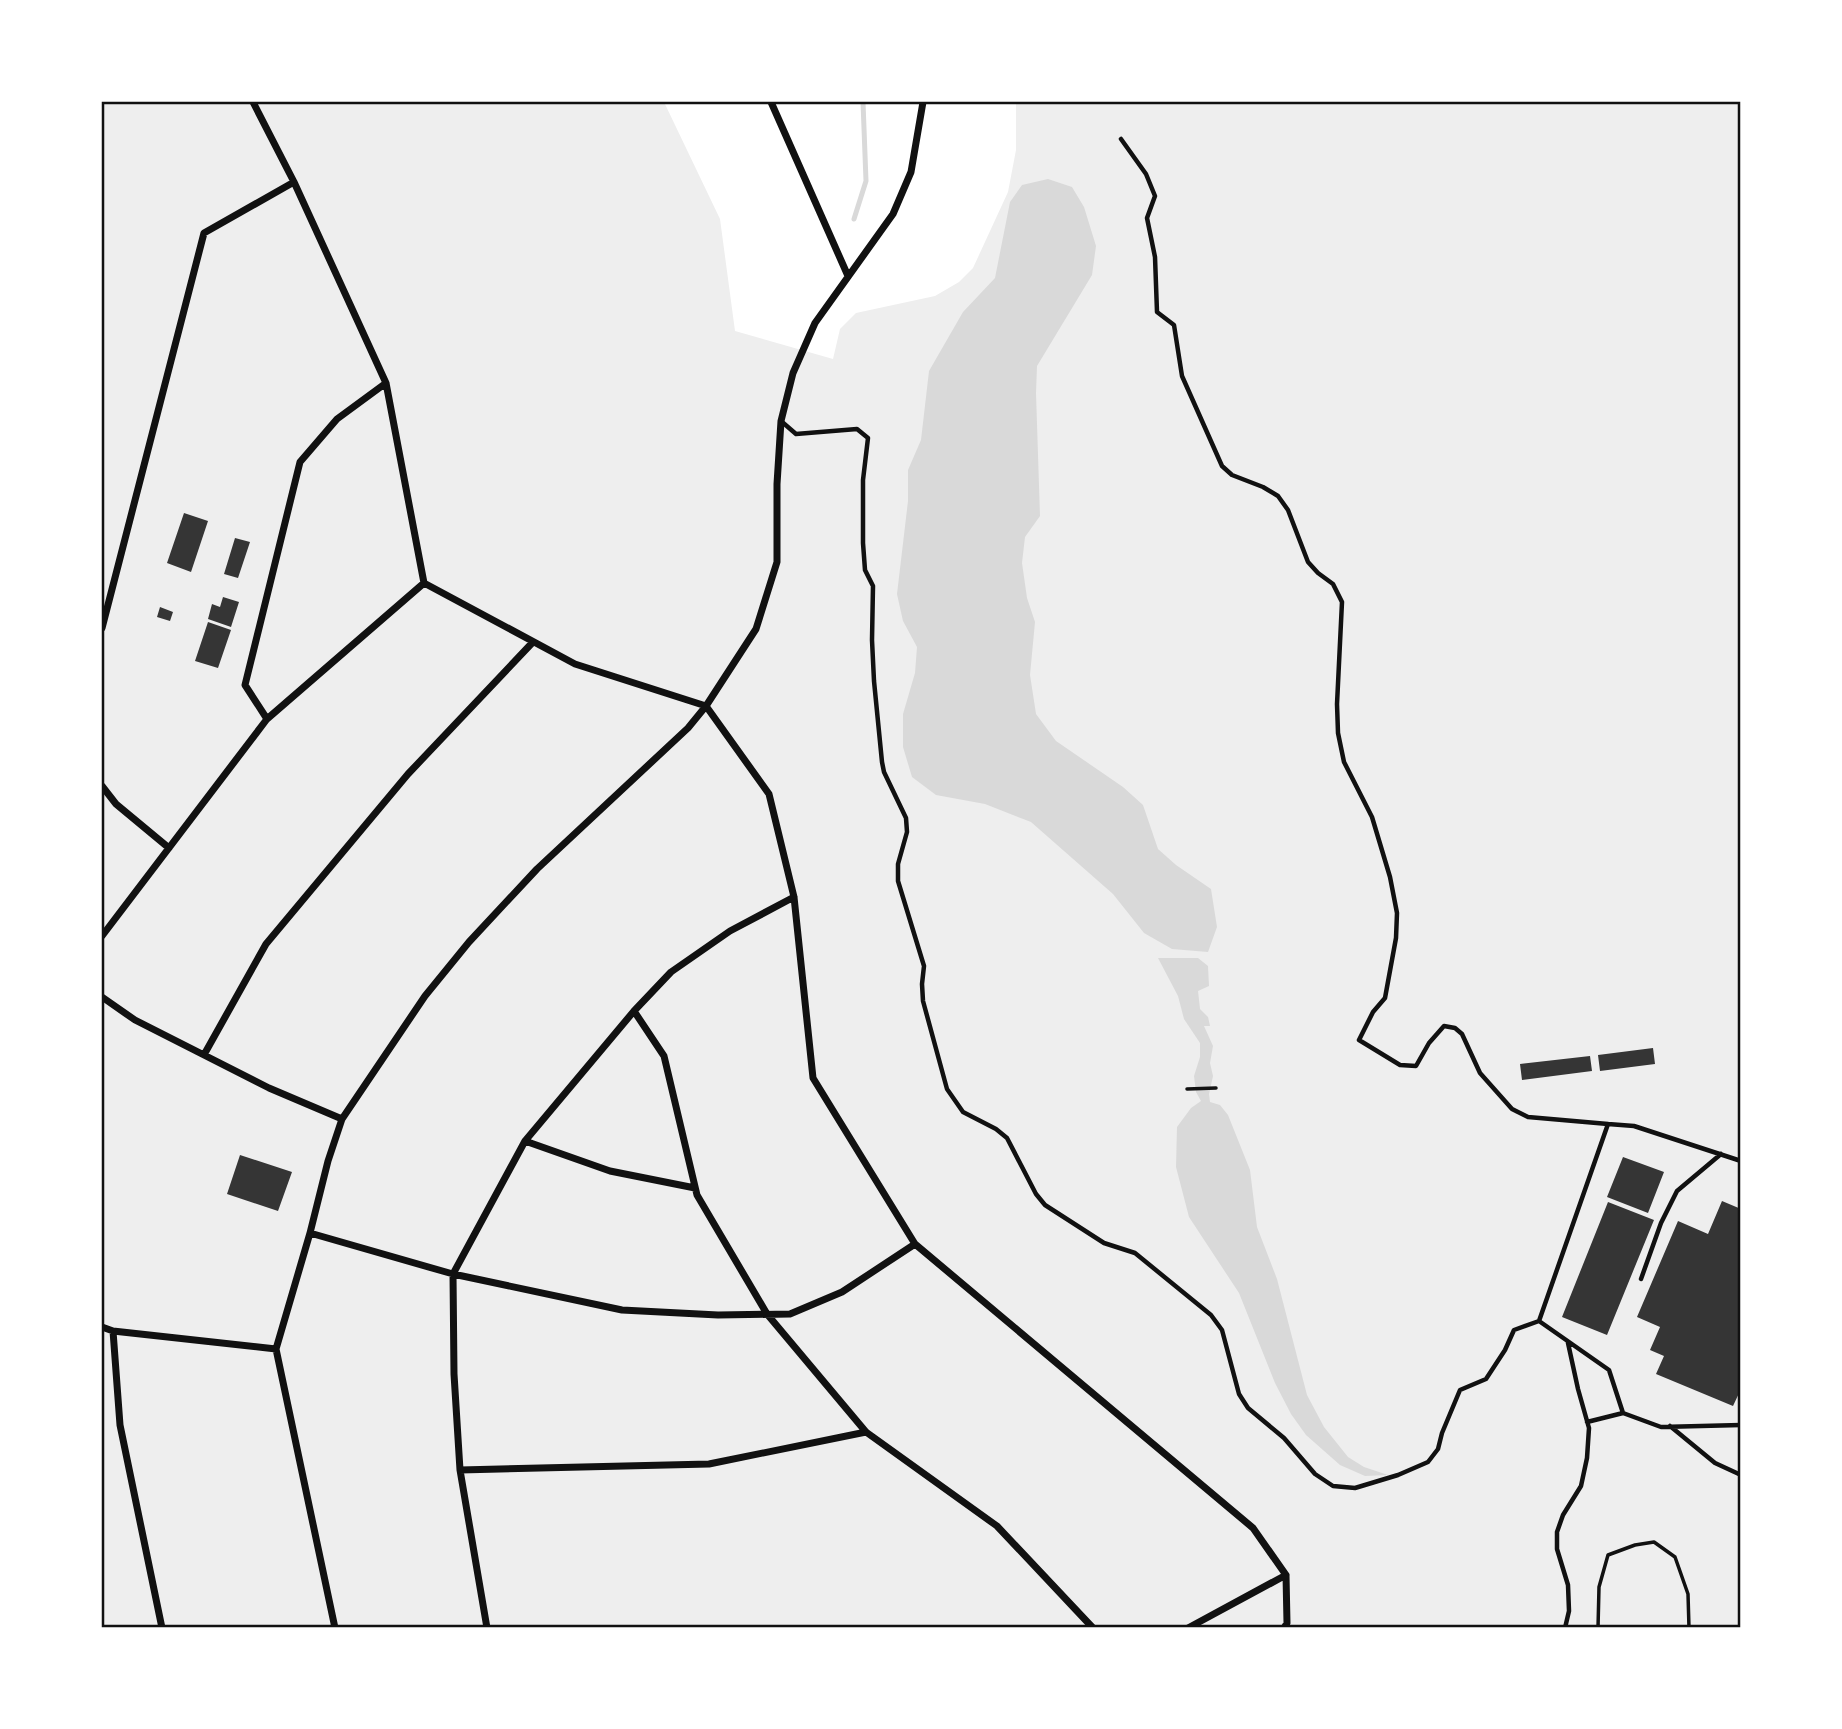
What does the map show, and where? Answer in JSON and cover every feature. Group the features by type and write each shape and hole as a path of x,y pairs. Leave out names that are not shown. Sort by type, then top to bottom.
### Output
{"street":[{"path":"253,102 294,182 386,383 424,583"},
{"path":"771,102 848,276"},
{"path":"777,102 778,116"},
{"path":"335,1628 276,1349 342,1119 425,996 469,942 537,869 688,728 706,706 756,629 777,562 777,484 781,421 793,373 815,323 893,214 911,172 923,102"},
{"path":"102,628 204,233 294,182"},
{"path":"267,719 245,685 300,462 337,419 386,383"},
{"path":"424,583 575,664 706,706 769,794 794,897 813,1078 915,1244 1253,1528 1286,1575 1287,1623 1284,1628"},
{"path":"102,936 267,719 424,583"},
{"path":"205,1054 266,944 408,775 533,642"},
{"path":"102,786 116,804 169,848"},
{"path":"487,1628 460,1470 454,1374 453,1274 525,1141 634,1011 671,972 730,931 794,897"},
{"path":"102,996 135,1020 269,1088 342,1119"},
{"path":"634,1011 664,1056 697,1195 767,1314 866,1432 997,1526 1093,1628"},
{"path":"525,1141 610,1171 695,1188"},
{"path":"310,1233 453,1274 622,1310 718,1315 790,1314 842,1292 915,1244"},
{"path":"102,1327 113,1331 276,1349"},
{"path":"113,1331 120,1425 162,1628"},
{"path":"460,1470 709,1464 866,1432"},
{"path":"1188,1628 1286,1575"}],"lane":[{"path":"1121,139 1146,174 1155,196 1147,218 1155,257 1157,313 1174,325 1182,376 1222,466 1233,475 1278,496 1288,510 1308,562 1333,584 1342,602 1338,733 1344,761 1372,817 1390,877 1397,912 1396,938 1385,998 1373,1012 1359,1041 1400,1065 1416,1066 1429,1042 1444,1026 1454,1028 1462,1034 1480,1073 1512,1109 1528,1116 1634,1126 1741,1161"},
{"path":"781,421 796,434 857,429 868,438 863,480 863,543 865,570 873,586 872,654 884,772 906,818 907,832 898,864 898,881 924,965 923,1001 947,1089 963,1112 996,1129 1007,1138 1036,1194 1045,1205 1104,1243 1135,1254 1210,1315 1222,1330 1239,1394 1248,1408 1284,1438 1315,1474 1333,1486 1355,1488 1398,1475 1428,1462 1438,1449 1460,1390 1486,1379 1514,1330 1539,1321"},
{"path":"1539,1321 1608,1124"},
{"path":"1641,1279 1661,1223 1677,1191 1722,1153"},
{"path":"1539,1321 1609,1370 1623,1413"},
{"path":"1565,1628 1569,1611 1568,1585 1557,1549 1557,1532 1563,1515 1581,1486 1587,1458 1589,1428 1568,1342"},
{"path":"1587,1422 1623,1413 1661,1427 1741,1424"},
{"path":"1670,1426 1715,1463 1741,1475"}],"path":[{"path":"1187,1089 1216,1088"},
{"path":"1598,1628 1599,1587 1608,1555 1635,1545 1654,1542 1675,1557 1688,1594 1689,1628"}],"shaded area":[{"path":"102,102 664,102 720,219 735,331 833,359 840,329 856,313 935,296 959,282 973,268 1008,192 1016,150 1016,102 1740,102 1740,1627 102,1627"},
{"path":"1048,179 1072,187 1084,207 1096,246 1092,275 1037,366 1040,516 1025,537 1022,563 1027,598 1035,622 1030,675 1036,714 1056,741 1123,787 1143,805 1158,849 1211,889 1217,927 1208,952 1172,949 1144,933 1113,894 1031,822 985,804 936,795 912,777 903,747 903,714 915,673 917,647 903,621 897,594 908,501 908,470 921,440 929,371 963,312 995,278 1010,202 1022,185"},
{"path":"1158,958 1198,958 1208,966 1209,986 1198,991 1200,1009 1208,1017 1210,1026 1204,1026 1213,1046 1210,1102 1220,1105 1228,1115 1250,1170 1257,1227 1277,1279 1307,1395 1324,1427 1348,1457 1364,1467 1388,1475 1365,1476 1340,1465 1306,1435 1291,1414 1275,1383 1239,1293 1189,1217 1176,1167 1177,1127 1191,1108 1201,1101 1196,1092 1194,1076 1200,1057 1200,1043 1184,1019 1178,996"}],"building":[{"path":"184,513 208,521 191,572 167,563"},
{"path":"235,538 250,542 238,578 224,574"},
{"path":"223,597 239,602 231,627 208,619 212,604 220,607"},
{"path":"160,607 173,612 170,621 157,617"},
{"path":"208,622 231,630 218,668 195,661"},
{"path":"1653,1048 1655,1064 1600,1071 1598,1055"},
{"path":"1590,1056 1592,1071 1522,1080 1520,1064"},
{"path":"240,1155 292,1172 278,1211 227,1194"},
{"path":"1623,1157 1664,1172 1648,1213 1607,1197"},
{"path":"1722,1201 1741,1209 1741,1389 1733,1406 1656,1374 1664,1356 1650,1350 1660,1327 1637,1317 1678,1221 1708,1234"},
{"path":"1608,1202 1654,1220 1607,1335 1562,1317"}],"waterway":[{"path":"854,219 866,181 863,102"}]}
